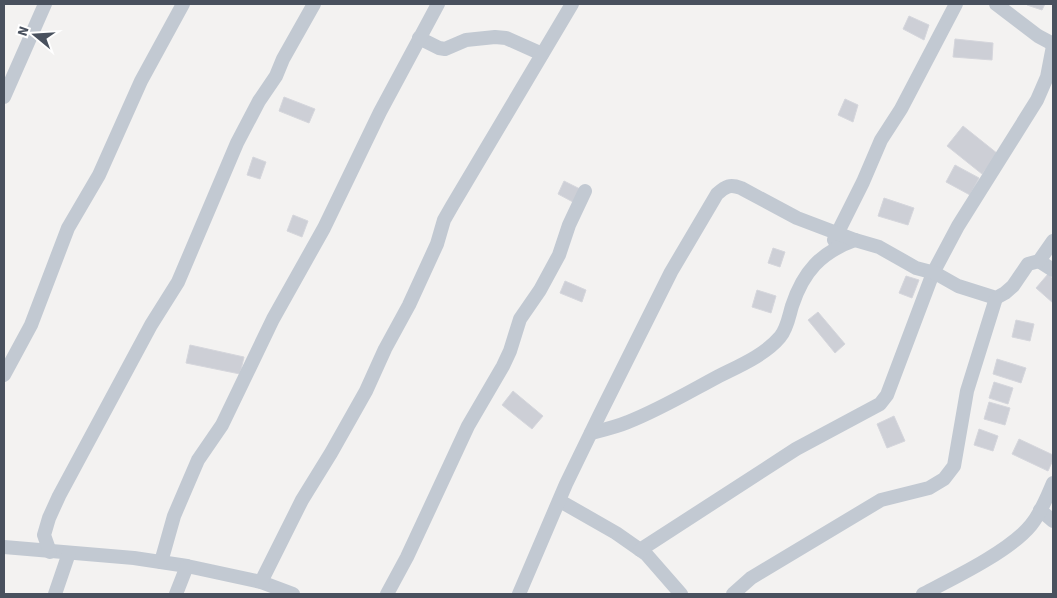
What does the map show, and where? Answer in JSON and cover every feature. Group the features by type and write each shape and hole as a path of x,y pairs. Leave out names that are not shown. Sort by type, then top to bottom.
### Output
{"street":[{"path":"4,97 45,4"},
{"path":"4,375 31,325 68,228 99,175 141,81 183,4"},
{"path":"50,552 44,535 59,496 151,325 178,282 237,143 259,101 276,76 283,59 314,4"},
{"path":"160,562 174,516 198,460 222,425 273,319 324,228 376,120 438,4"},
{"path":"261,582 302,500 332,453 366,391 384,349 409,305 452,206 572,4"},
{"path":"829,252 881,140 901,109 956,4"},
{"path":"640,550 796,449 880,404 887,395 933,273 958,226 1037,100 1046,77 1053,45 996,4"},
{"path":"419,38 445,49 466,40 494,37 506,38 542,54"},
{"path":"520,594 566,484 671,272 717,194 726,186 733,185 741,188 797,218 879,247 916,268 933,273 958,286 996,298 1005,294 1013,286 1028,264 1039,261 1053,241"},
{"path":"387,594 468,426 503,366 520,319 540,290 559,255 569,225 585,191"},
{"path":"591,433 627,423 664,406 735,368 770,346 781,336 786,327 802,281 814,264 829,252 855,240"},
{"path":"1039,261 1053,270"},
{"path":"733,594 751,578 881,500 929,488 944,478 954,466 967,391 996,298"},
{"path":"923,594 958,576 1011,544 1032,524 1053,483"},
{"path":"560,501 616,533 646,554 681,594"},
{"path":"1040,510 1053,521"},
{"path":"4,547 134,558 187,566 261,582 293,594"},
{"path":"55,594 69,553"},
{"path":"176,594 187,566"}],"building":[{"path":"1028,4 1045,4 1042,10"},
{"path":"909,16 929,25 924,40 903,29"},
{"path":"955,39 993,43 992,60 953,57"},
{"path":"284,97 315,109 309,123 279,111"},
{"path":"845,99 858,105 853,122 838,115"},
{"path":"963,126 998,154 982,174 947,146"},
{"path":"253,157 266,162 260,179 247,175"},
{"path":"955,165 979,178 970,195 946,182"},
{"path":"564,181 580,189 573,202 558,194"},
{"path":"884,198 914,208 908,225 878,216"},
{"path":"293,215 308,221 302,237 287,231"},
{"path":"773,248 785,252 780,267 768,263"},
{"path":"1048,274 1053,279 1053,303 1036,288"},
{"path":"906,276 919,280 912,298 899,293"},
{"path":"565,281 586,290 582,302 560,293"},
{"path":"757,290 776,296 771,313 752,307"},
{"path":"818,312 845,344 835,353 808,320"},
{"path":"1016,320 1034,324 1030,341 1012,337"},
{"path":"190,345 244,357 240,374 186,363"},
{"path":"997,359 1026,368 1021,383 993,374"},
{"path":"994,382 1013,388 1008,404 989,398"},
{"path":"513,391 543,416 532,429 502,405"},
{"path":"989,402 1010,408 1005,425 984,419"},
{"path":"894,416 905,441 887,448 877,424"},
{"path":"979,429 998,436 993,451 974,445"},
{"path":"1019,439 1053,455 1048,471 1012,454"}]}
